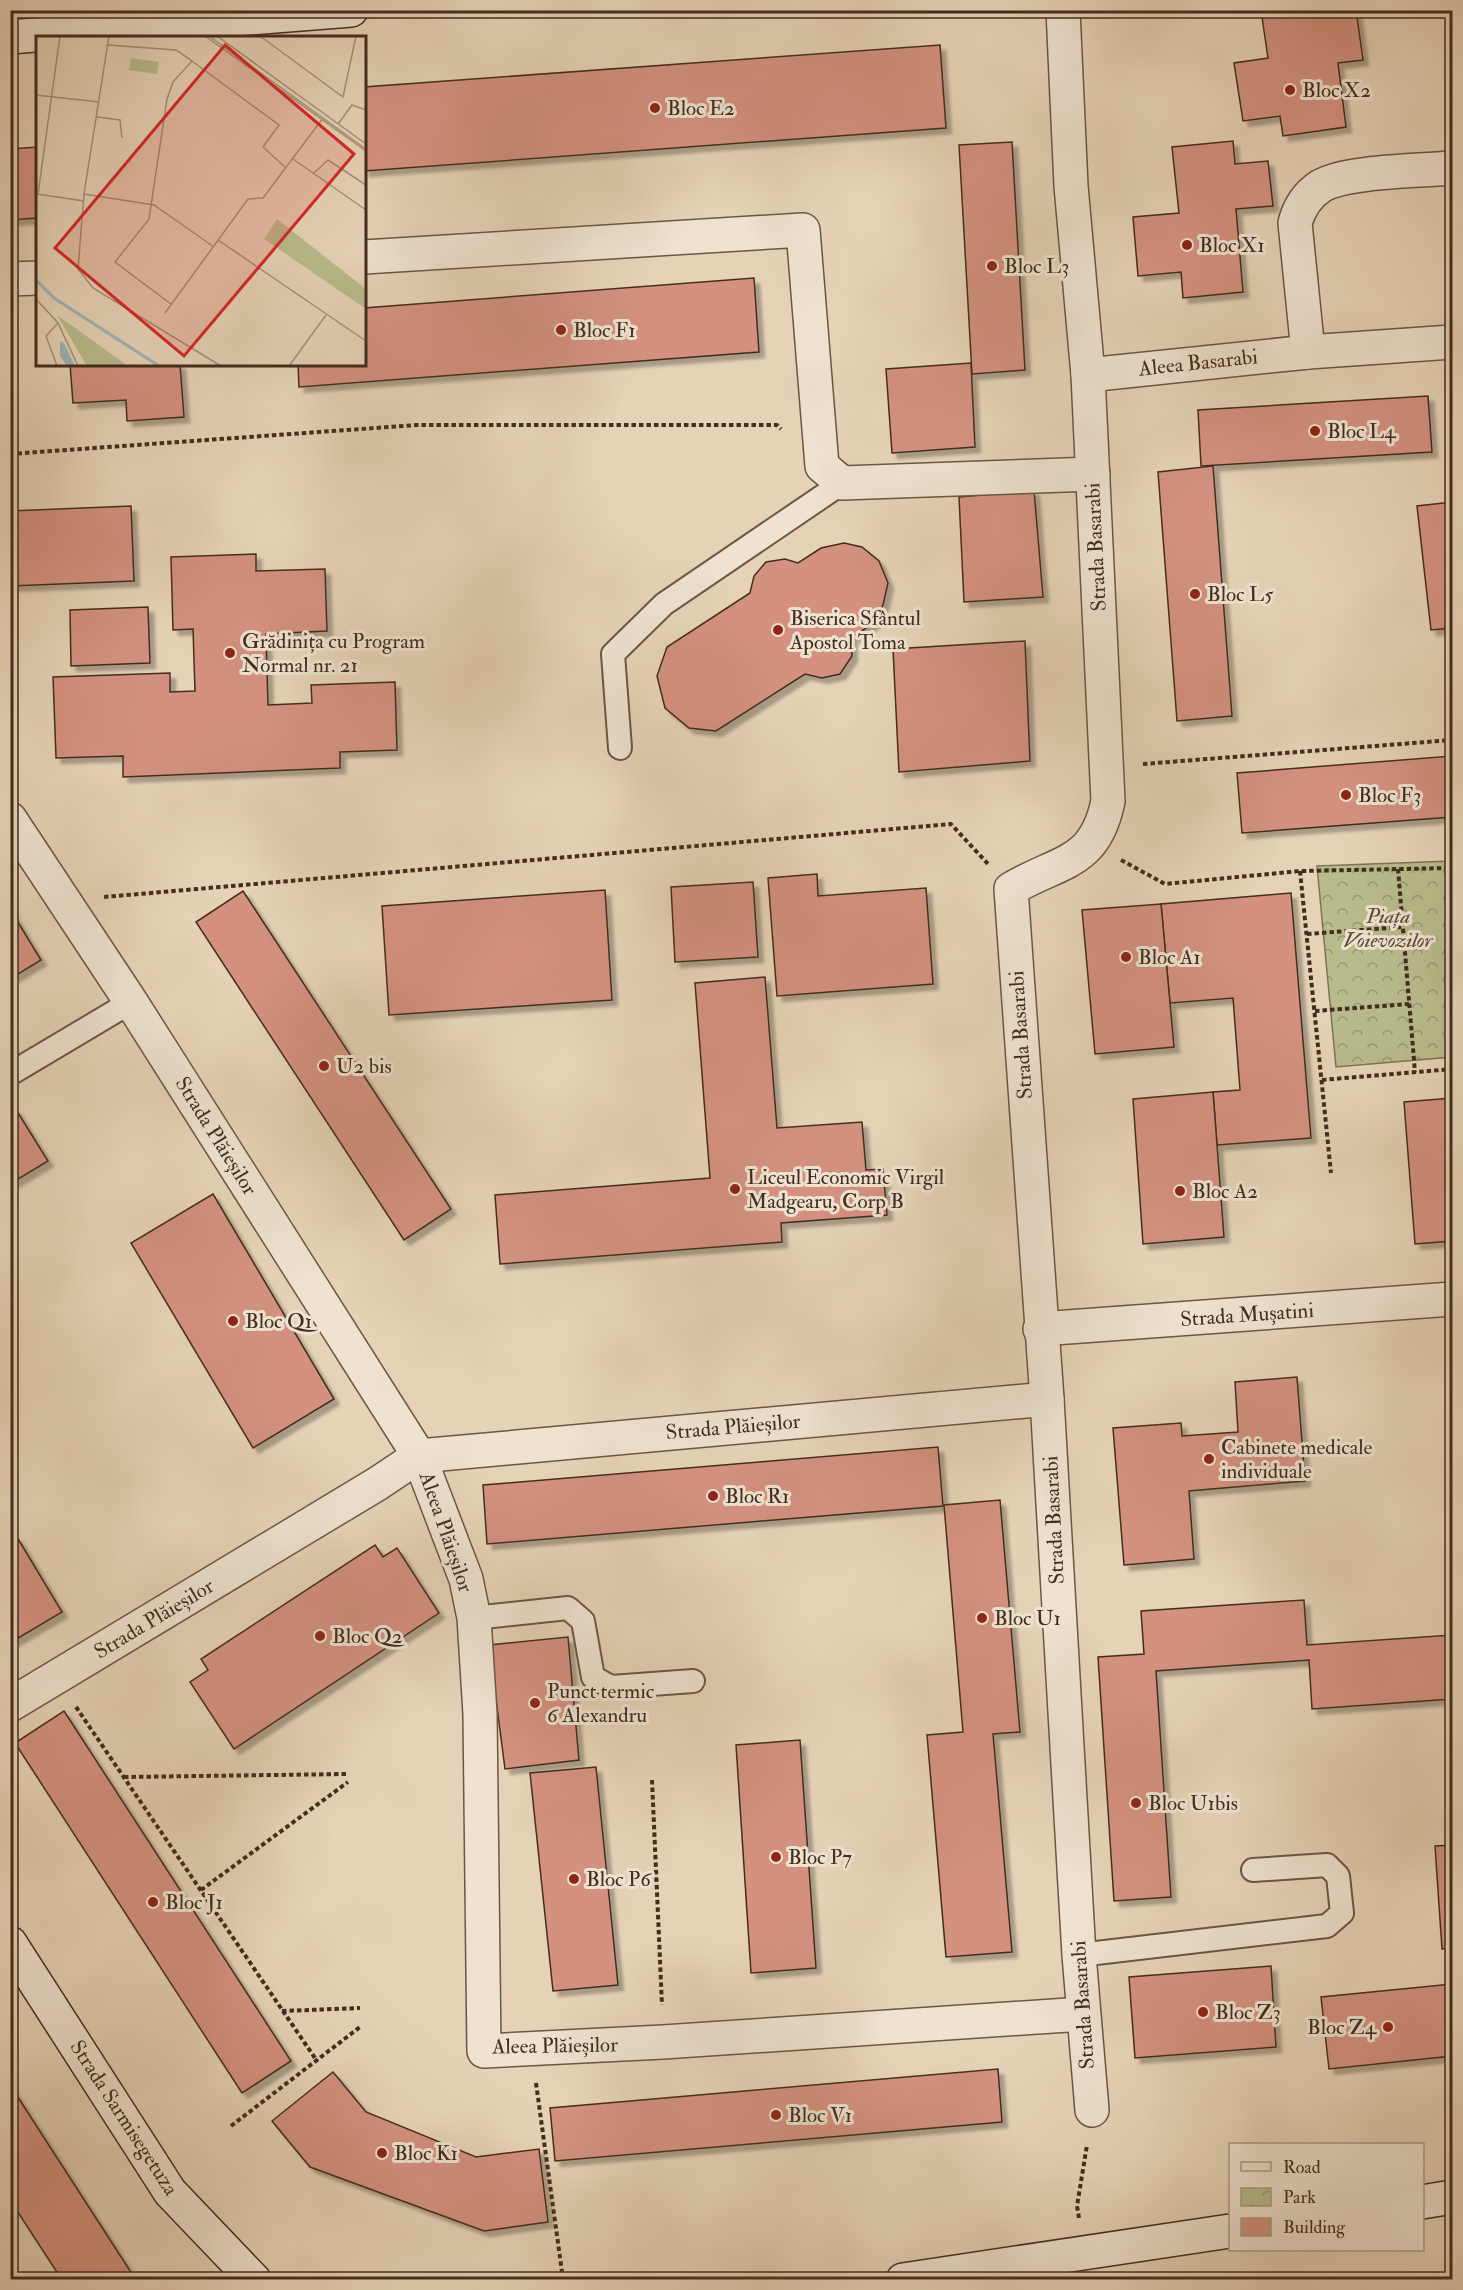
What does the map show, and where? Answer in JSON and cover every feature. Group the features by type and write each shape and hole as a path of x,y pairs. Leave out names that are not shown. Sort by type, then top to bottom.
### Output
{"street":[{"path":"10,37 351,10"},
{"name":"Strada Basarabi","path":"1063,10 1071,186 1088,375 1107,766 1108,801 1103,826 1094,842"},
{"path":"1308,352 1295,223 1300,207 1320,186 1341,178 1452,168"},
{"path":"366,257 803,230 832,474 1093,474"},
{"path":"10,279 36,278"},
{"name":"Aleea Basarabi","path":"1088,375 1308,352 1452,342"},
{"name":"Strada Plăieșilor","path":"10,819 130,1002 419,1456"},
{"path":"1011,889 1082,854 1094,842"},
{"name":"Strada Basarabi","path":"1011,889 1040,1329 1047,1400 1079,1955 1092,2110"},
{"name":"Strada Mușatini","path":"1040,1329 1452,1299"},
{"name":"Strada Plăieșilor","path":"10,1705 367,1491 419,1456 1047,1400"},
{"name":"Aleea Plăieșilor","path":"419,1456 466,1579 474,1618 480,1714 484,2051 663,2042 1083,2014"},
{"name":"Strada Sarmisegetuza","path":"10,1943 170,2192 255,2280"},
{"path":"1424,2202 1452,2197"},
{"path":"903,2280 1229,2231"}],"lane":[{"path":"620,748 613,654 664,604 832,474"},
{"path":"10,1074 130,1002"},
{"path":"474,1618 568,1608 583,1621 593,1677 611,1687 693,1681"},
{"path":"1079,1955 1327,1926 1342,1913 1338,1876 1328,1865 1253,1870"}],"path":[{"path":"10,454 417,425 777,425 832,474"},
{"path":"1107,766 1452,740"},
{"path":"65,901 951,824 1011,889"},
{"path":"1094,842 1130,866 1165,884 1300,871 1452,868"},
{"path":"1398,869 1415,1072"},
{"path":"1300,871 1331,1173"},
{"path":"1307,934 1403,927"},
{"path":"1315,1011 1409,1004"},
{"path":"1322,1080 1452,1069"},
{"path":"56,1677 317,2061"},
{"path":"124,1777 347,1774"},
{"path":"652,1780 663,2042"},
{"path":"201,1890 348,1782"},
{"path":"282,2011 360,2008"},
{"path":"231,2126 360,2027"},
{"path":"532,2049 562,2272"},
{"path":"1083,2254 1077,2206 1092,2110"}],"green space":[{"name":"Piața Voievozilor","path":"1452,861 1452,1057 1336,1067 1317,866"}],"building":[{"name":"Bloc X2","path":"1261,10 1304,10 1304,14 1356,10 1363,60 1338,63 1346,127 1283,136 1280,116 1243,121 1234,63 1268,58"},
{"name":"Bloc E2","path":"940,45 946,128 366,171 366,87"},
{"name":"Bloc X1","path":"1233,141 1235,164 1268,161 1273,206 1236,209 1243,292 1183,298 1181,272 1138,276 1133,217 1179,213 1172,147"},
{"name":"Bloc L3","path":"1012,142 1025,370 972,374 959,145"},
{"path":"36,147 36,218 10,220 10,149"},
{"name":"Bloc F1","path":"754,278 759,352 299,387 298,366 366,366 366,308"},
{"path":"971,363 975,447 892,453 886,369"},
{"path":"70,366 180,366 184,417 127,421 126,400 73,403"},
{"name":"Bloc L4","path":"1428,396 1432,452 1201,466 1198,410"},
{"name":"Bloc L5","path":"1213,466 1232,716 1177,721 1158,472"},
{"path":"1034,490 1043,597 964,602 959,497"},
{"path":"1452,502 1452,628 1431,630 1417,506"},
{"path":"131,506 134,581 10,586 10,511"},
{"name":"Biserica Sfântul Apostol Toma","path":"844,543 862,547 879,561 888,583 883,605 874,623 851,638 852,656 840,674 822,678 805,674 716,731 689,728 665,708 657,676 667,647 750,593 754,576 766,562 785,559 798,563 821,548"},
{"name":"Grădinița cu Program Normal nr. 21","path":"256,554 256,571 325,569 327,631 266,634 268,705 312,703 311,685 395,682 397,750 340,752 340,768 123,777 123,756 56,758 53,677 170,673 170,692 195,691 193,629 173,630 171,557"},
{"path":"148,607 150,663 71,666 70,610"},
{"path":"1025,641 1030,761 899,772 893,649"},
{"name":"Bloc F3","path":"1452,756 1452,817 1242,833 1237,773"},
{"path":"817,874 818,896 926,888 933,984 777,996 768,878"},
{"path":"753,882 758,957 675,962 671,887"},
{"path":"605,890 612,1000 389,1015 382,906"},
{"name":"U2 bis","path":"243,891 451,1209 404,1240 196,922"},
{"path":"1291,893 1311,1138 1217,1145 1213,1092 1240,1090 1233,998 1170,1003 1161,904"},
{"name":"Bloc A1","path":"1161,904 1174,1047 1095,1054 1082,910"},
{"path":"10,909 41,960 10,979"},
{"path":"765,977 777,1128 862,1122 866,1170 883,1169 887,1215 781,1223 782,1242 500,1264 495,1195 710,1178 695,983"},
{"name":"Bloc A2","path":"1213,1092 1224,1237 1143,1244 1133,1099"},
{"path":"1452,1098 1452,1241 1415,1244 1404,1102"},
{"path":"15,1108 48,1161 10,1184 10,1111"},
{"name":"Bloc Q1","path":"213,1194 334,1399 253,1448 131,1243"},
{"name":"Cabinete medicale individuale","path":"1297,1377 1305,1481 1189,1491 1194,1559 1124,1565 1113,1428 1181,1423 1182,1436 1238,1432 1235,1382"},
{"name":"Bloc R1","path":"938,1447 943,1506 487,1544 483,1485"},
{"name":"Bloc U1","path":"1000,1500 1020,1732 993,1734 1012,1952 946,1957 927,1735 963,1732 944,1505"},
{"path":"17,1537 62,1612 10,1643 10,1541"},
{"name":"Bloc Q2","path":"375,1545 383,1557 397,1548 439,1613 234,1749 190,1682 208,1670 201,1659"},
{"name":"Bloc U1bis","path":"1304,1600 1307,1645 1452,1635 1452,1699 1312,1709 1309,1660 1156,1671 1171,1897 1114,1901 1098,1657 1144,1654 1141,1611"},
{"name":"Punct termic 6 Alexandru","path":"568,1637 579,1760 505,1769 489,1645"},
{"name":"Bloc J1","path":"64,1711 291,2061 242,2093 15,1743"},
{"name":"Bloc P7","path":"800,1740 816,1968 751,1973 736,1745"},
{"name":"Bloc P6","path":"596,1767 618,1985 553,1991 530,1773"},
{"path":"1452,1845 1452,1948 1442,1949 1435,1846"},
{"name":"Bloc Z3","path":"1271,1966 1276,2047 1135,2058 1129,1977"},
{"name":"Bloc Z4","path":"1452,1984 1452,2056 1329,2069 1321,1997"},
{"name":"Bloc V1","path":"998,2069 1002,2122 555,2161 550,2108"},
{"name":"Bloc K1","path":"333,2072 366,2112 476,2157 539,2149 548,2222 484,2231 310,2167 272,2121"},
{"path":"10,2085 136,2280 62,2280 10,2200"}],"tram line":[{"path":"10,17 95,10"}],"place":[{"name":"Bloc X2","path":"1290,90"},
{"name":"Bloc E2","path":"655,108"},
{"name":"Bloc X1","path":"1187,245"},
{"name":"Bloc L3","path":"992,266"},
{"name":"Bloc F1","path":"561,330"},
{"name":"Bloc L4","path":"1315,431"},
{"name":"Bloc L5","path":"1195,594"},
{"name":"Biserica Sfântul Apostol Toma","path":"778,630"},
{"name":"Grădinița cu Program Normal nr. 21","path":"230,653"},
{"name":"Bloc F3","path":"1346,795"},
{"name":"Bloc A1","path":"1126,957"},
{"name":"U2 bis","path":"324,1066"},
{"name":"Liceul Economic Virgil Madgearu, Corp B","path":"735,1189"},
{"name":"Bloc A2","path":"1180,1191"},
{"name":"Bloc Q1","path":"233,1321"},
{"name":"Cabinete medicale individuale","path":"1209,1459"},
{"name":"Bloc R1","path":"713,1496"},
{"name":"Bloc U1","path":"982,1618"},
{"name":"Bloc Q2","path":"320,1636"},
{"name":"Punct termic 6 Alexandru","path":"535,1703"},
{"name":"Bloc U1bis","path":"1136,1803"},
{"name":"Bloc P7","path":"776,1857"},
{"name":"Bloc P6","path":"574,1879"},
{"name":"Bloc J1","path":"153,1902"},
{"name":"Bloc Z3","path":"1203,2012"},
{"name":"Bloc Z4","path":"1388,2027"},
{"name":"Bloc V1","path":"776,2115"},
{"name":"Bloc K1","path":"382,2153"}]}
